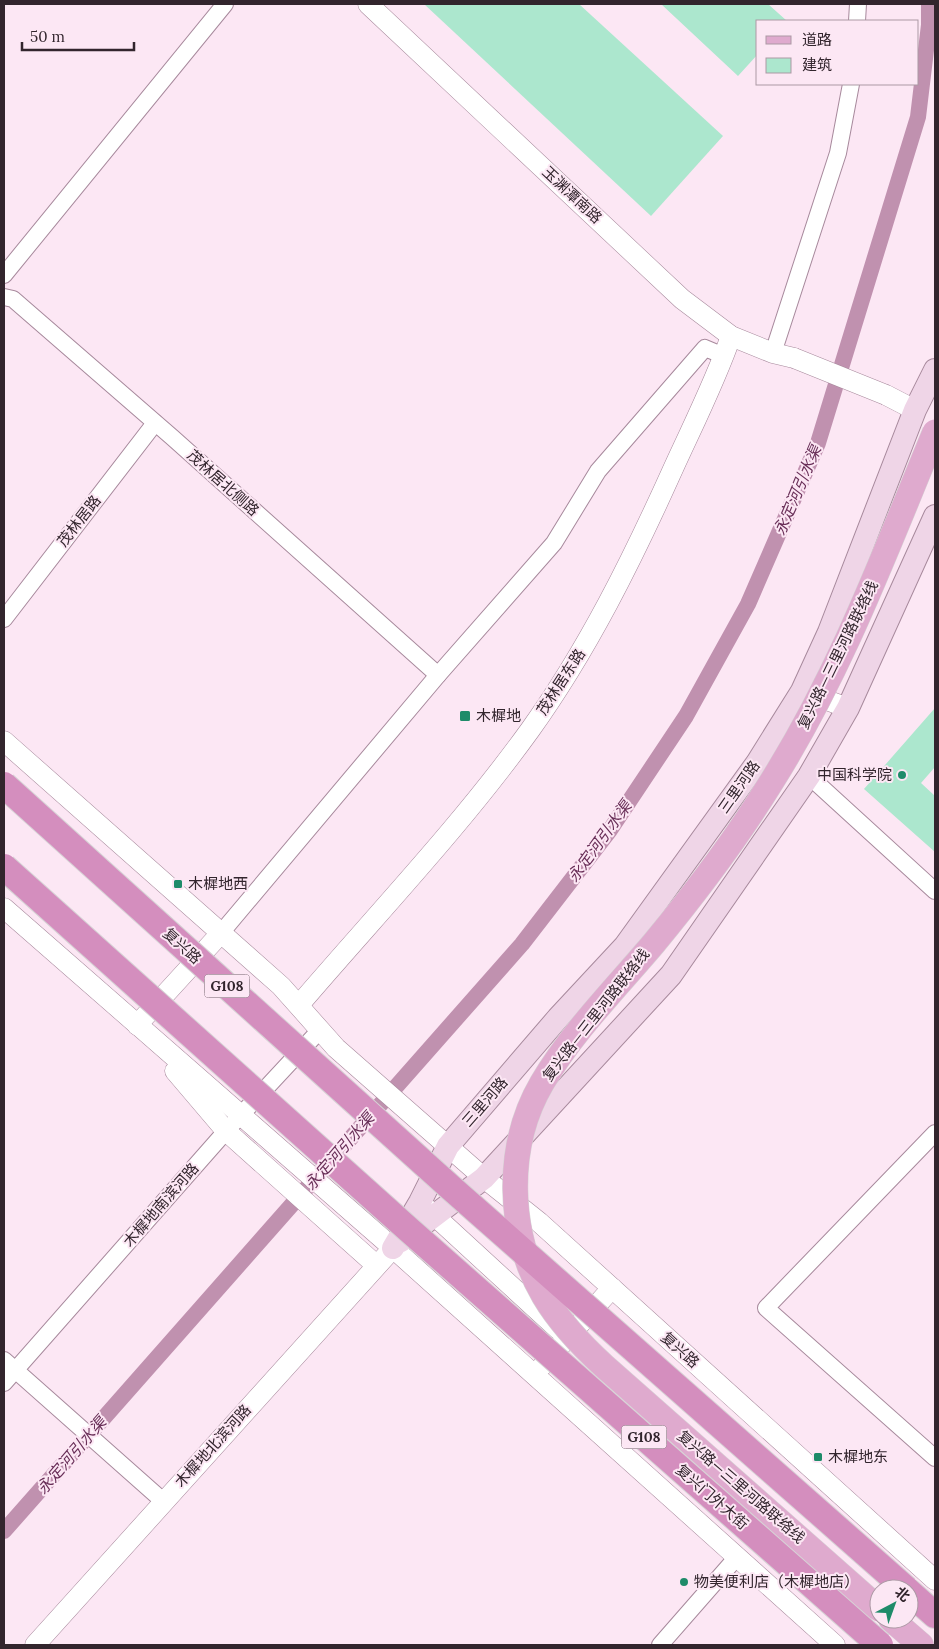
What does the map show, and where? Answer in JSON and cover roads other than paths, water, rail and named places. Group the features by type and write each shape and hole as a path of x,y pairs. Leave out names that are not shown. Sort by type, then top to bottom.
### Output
{"highway":[{"name":"复兴路","path":"4,785 450,1187 895,1579"},
{"name":"G108","path":"4,867 400,1238"},
{"name":"复兴门外大街","path":"400,1238 880,1645"},
{"path":"919,1601 935,1615"}],"main road":[{"name":"三里河路","path":"427,1209 448,1146 558,1018 625,946 757,763 802,691 829,632 915,410 935,370"},
{"name":"复兴路—三里河路联络线","path":"869,1599 597,1360 564,1325 544,1295 527,1259 517,1211 516,1171 522,1134 533,1101 553,1065 663,932 735,838 807,723 856,625 935,432"},
{"path":"400,1238 427,1209 484,1178 671,975 809,776 848,708 935,516"},
{"path":"625,946 632,962 650,976 671,975"},
{"path":"903,1629 921,1645"}],"street":[{"path":"4,275 225,4"},
{"name":"玉渊潭南路","path":"368,4 682,299 731,336 773,353 794,358 886,395 915,410"},
{"path":"857,20 858,4"},
{"path":"773,353 838,153 851,85"},
{"name":"茂林居北侧路","path":"4,297 13,299 438,675"},
{"name":"茂林居东路","path":"298,1005 465,812 530,730 586,643 634,556 724,356 731,336"},
{"path":"137,1025 221,933 438,675 554,543 598,471 705,348 724,356"},
{"name":"茂林居路","path":"4,619 155,423"},
{"path":"802,691 848,708"},
{"path":"4,741 281,986 320,1030"},
{"path":"809,776 935,891"},
{"path":"4,908 344,1205 400,1238 534,1375 835,1645"},
{"path":"137,1025 226,1131 376,1265"},
{"name":"复兴路","path":"320,1030 336,1048 484,1178 539,1222 935,1580"},
{"name":"木樨地南滨河路","path":"4,1383 9,1365 320,1030"},
{"path":"935,1134 766,1308 935,1458"},
{"path":"427,1209 568,1338"},
{"path":"351,1243 400,1238"},
{"name":"木樨地北滨河路","path":"35,1645 400,1238"},
{"path":"534,1375 612,1288"},
{"path":"9,1365 162,1502"},
{"path":"660,1645 737,1557"}],"waterway":[{"name":"永定河引水渠","path":"4,1531 522,944 610,830 686,716 748,604 818,443 918,117 929,25 929,4"}],"place":[{"name":"木樨地","path":"465,716"},
{"name":"中国科学院","path":"902,775"},
{"name":"木樨地西","path":"178,884"},
{"name":"木樨地东","path":"818,1457"},
{"name":"物美便利店（木樨地店）","path":"684,1582"}]}
